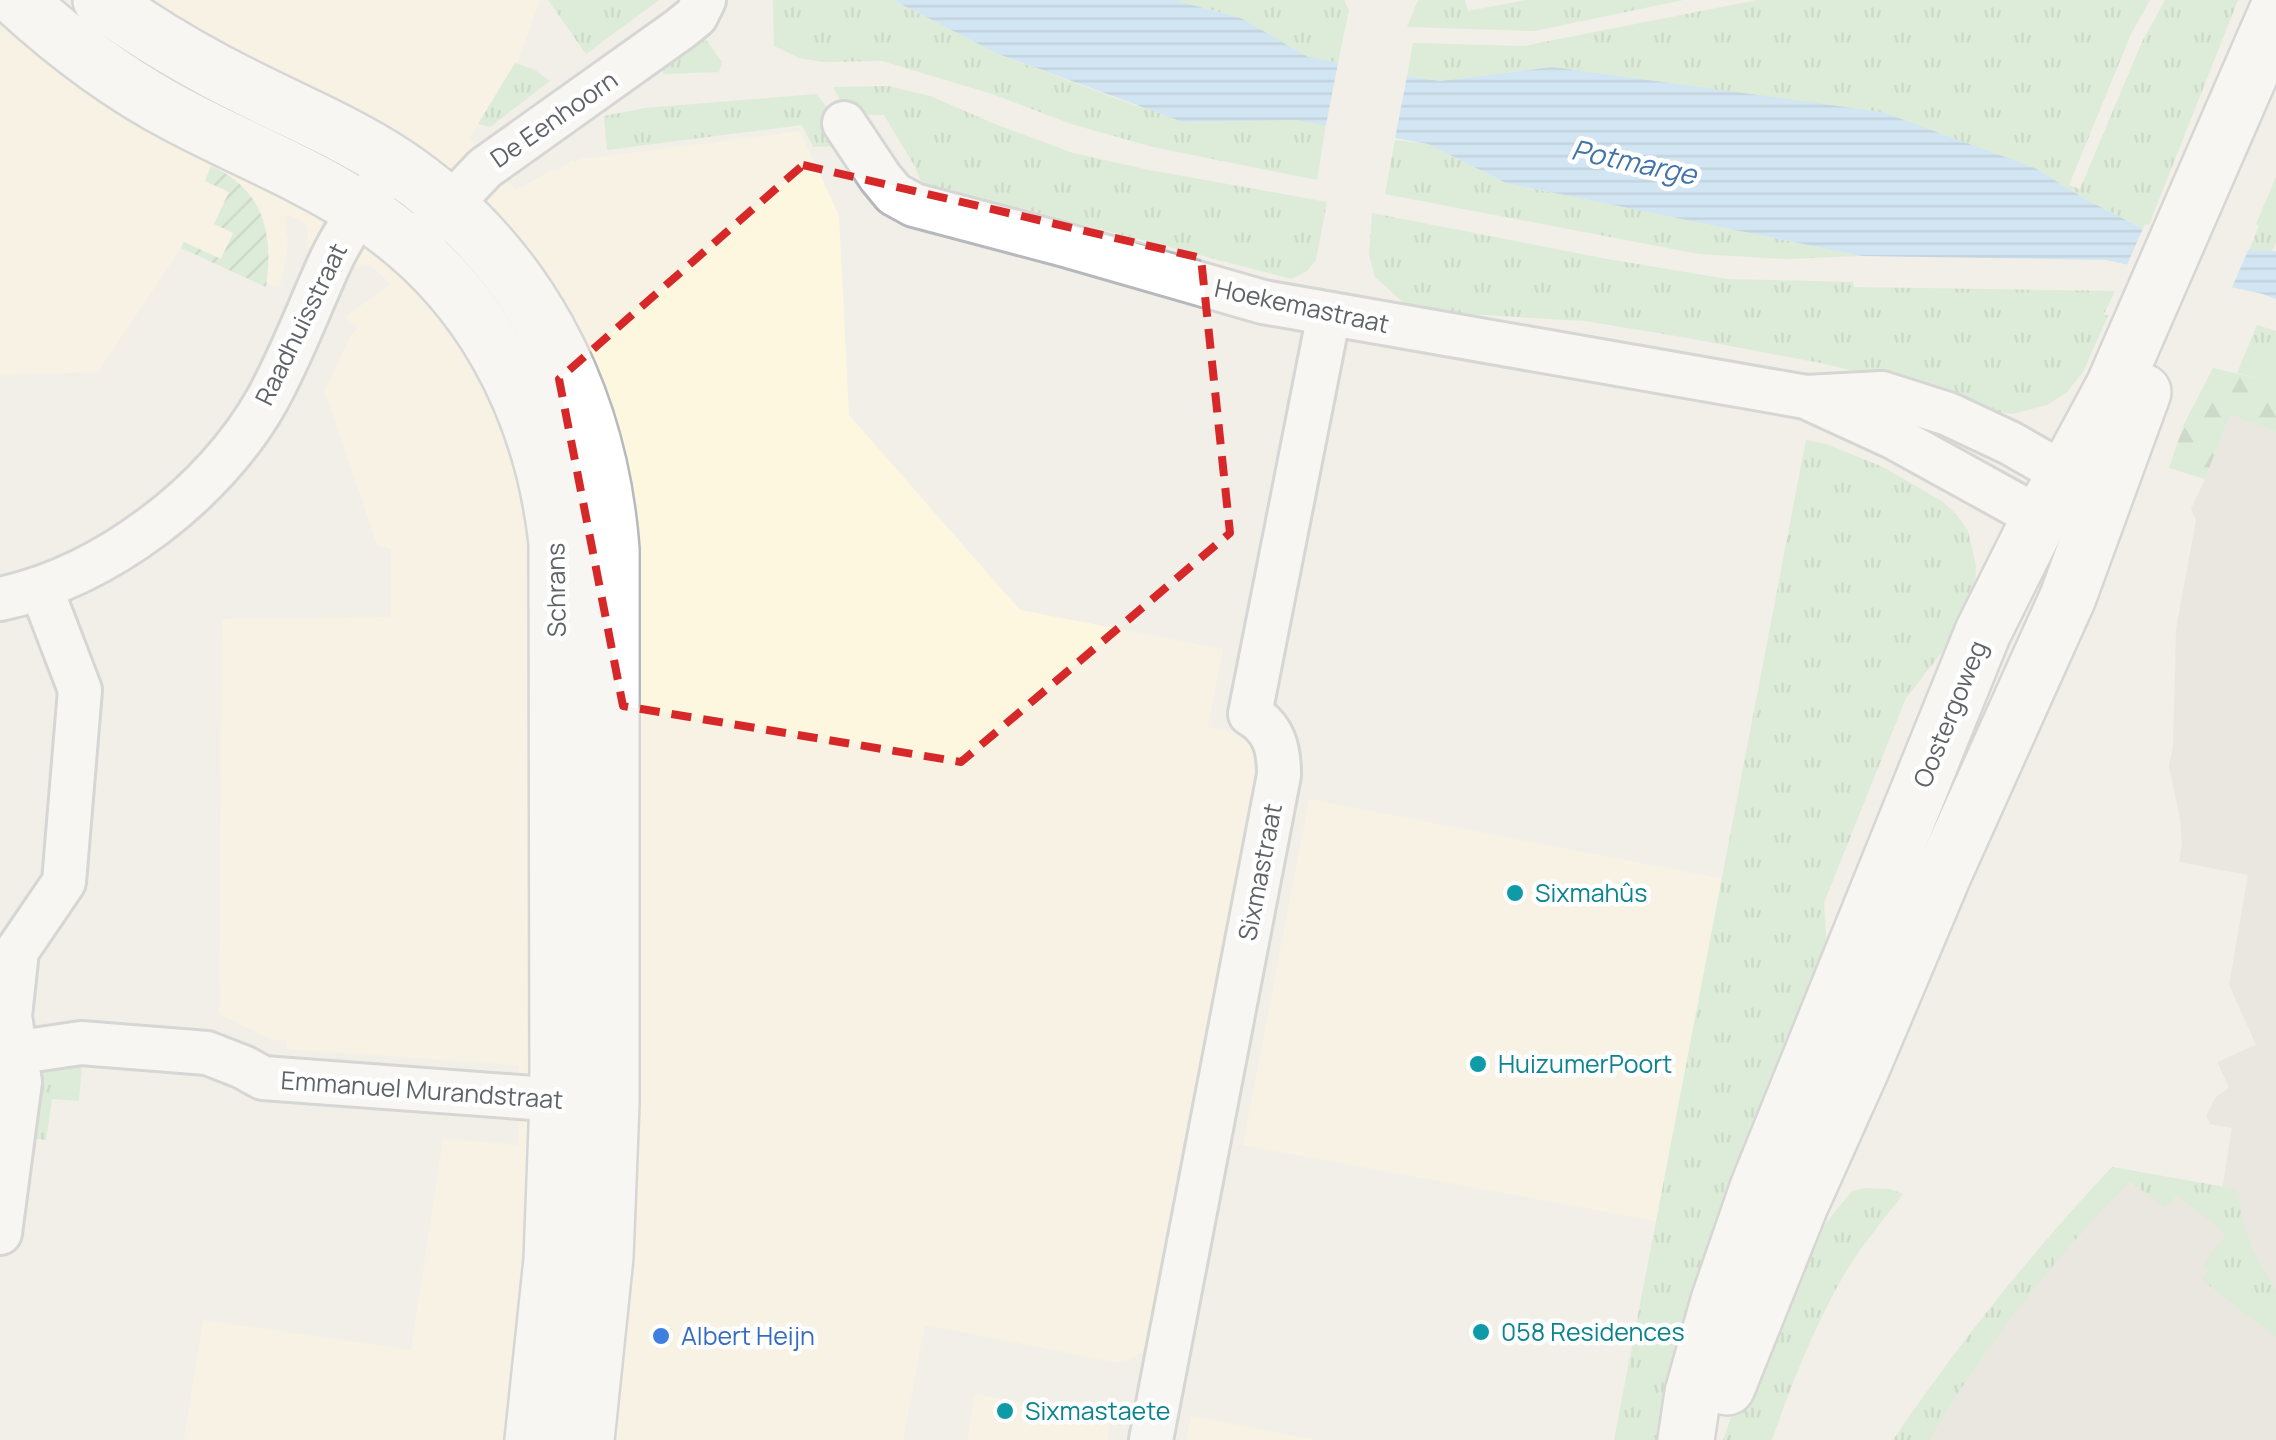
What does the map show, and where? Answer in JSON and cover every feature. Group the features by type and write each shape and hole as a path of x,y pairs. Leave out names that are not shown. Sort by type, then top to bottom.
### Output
{"street":[{"name":"Schrans","path":"18,0 117,79 174,113 302,176 361,210 411,247 467,305 494,345 516,387 535,440 553,510 557,572 558,1100 552,1260 532,1440"},
{"path":"102,0 143,31 189,57 393,164 450,205 509,268 535,306 570,375 603,481 611,549 612,1104 603,1288 586,1440"},
{"name":"De Eenhoorn","path":"411,247 485,168 680,30 696,16 704,0"},
{"name":"Oostergoweg","path":"1686,1440 1693,1393 1719,1301 1758,1188 1983,632 2068,503 2114,386 2166,301 2195,235 2276,14"},
{"name":"Oostergoweg","path":"2195,235 2276,87"},
{"name":"Hoekemastraat","path":"844,122 887,186 914,204 1263,302 1806,396 1882,393 1948,414 2010,443 2068,503"},
{"name":"Raadhuisstraat","path":"0,599 41,588 104,559 158,522 199,486 265,403 332,259 393,164"},
{"name":"Sixmastraat","path":"1151,1440 1279,774 1273,736 1250,714 1329,314"},
{"name":"Oostergoweg","path":"1704,1440 1821,1156 2049,641 2068,503"},
{"path":"0,1233 20,1082 7,1055 16,951 64,882 80,690 41,588"},
{"name":"Emmanuel Murandstraat","path":"7,1055 81,1044 207,1053 262,1078 612,1104"}],"highlighted area":[{"path":"803,165 1201,258 1230,533 961,762 623,706 559,379"}],"shaded area":[{"path":"120,0 540,0 517,64 469,139 516,190 584,156 586,159 800,131 839,216 849,415 1020,610 1223,649 1208,727 1247,739 1255,750 1258,773 1152,1331 1140,1353 1115,1362 925,1325 903,1440 600,1440 540,292"},
{"path":"14,14 329,204 445,298 536,486 546,1040 520,1440 184,1440 203,1320 411,1350 443,1139 518,1145 519,1065 286,1049 286,1040 272,1040 219,1014 222,619 391,617 391,549 377,545 323,394 358,328 345,317 391,284 370,265 356,268 307,246 308,227 287,215 287,253 280,287 266,287 181,248 98,372 0,375 0,30"},
{"path":"2230,413 2276,432 2276,1440 1912,1440 2116,1178 2222,1190 2232,1128 2210,1124 2206,1116 2215,1098 2229,1087 2217,1062 2256,1045 2229,985 2248,875 2179,862 2180,819 2169,766 2176,629 2196,520 2191,509"},
{"path":"1309,799 1723,879 1656,1221 1243,1145"},
{"name":"Sixmastaete","path":"975,1394 1111,1420 1107,1440 967,1440"},
{"path":"1191,1416 1316,1440 1186,1440"}],"green space":[{"path":"548,0 659,0 586,54"},
{"path":"773,0 893,0 998,54 1136,106 1326,125 1317,180 1153,147 882,61 823,62 799,58 774,46"},
{"path":"1174,0 1344,0 1349,10 1338,63 1307,57 1241,18"},
{"path":"1418,0 1465,0 1468,11 1526,0 1683,0 1535,31 1407,27"},
{"path":"1757,0 2150,0 2131,34 2069,185 2080,189 2142,42 2165,0 2238,0 2147,230 2035,168 1552,67 1440,81 1407,76 1413,43 1524,46"},
{"path":"699,38 705,38 722,62 719,72 663,74 662,67"},
{"path":"515,63 550,81 490,127 478,124"},
{"path":"888,86 930,96 1073,153 1327,202 1316,260 1307,271 1292,279 1026,210 924,188 884,115 848,114 833,87"},
{"path":"816,94 830,111 837,146 813,147 802,125 607,150 604,116 645,108"},
{"path":"1395,140 1428,144 1506,183 1862,256 1786,259 1699,254 1385,194"},
{"path":"211,166 243,187 261,216 268,249 266,287 181,248 184,242 221,259 233,233 214,224 229,192 205,181"},
{"path":"2276,177 2276,242 2272,251 2249,250 2259,226 2256,224"},
{"path":"1372,213 1727,279 1853,282 1854,287 2115,291 2083,372 2067,392 2047,405 2012,414 1821,363 1682,337 1585,321 1447,313 1405,304 1375,277 1369,255"},
{"path":"2257,325 2276,331 2276,374 2257,378 2237,373"},
{"path":"2213,368 2256,378 2276,374 2276,432 2230,414 2205,479 2169,468 2184,424"},
{"path":"1806,440 1883,467 1943,502 1968,531 1976,566 1975,586 1953,638 1906,698 1824,903 1827,947 1665,1440 1614,1440"},
{"path":"57,1062 82,1064 79,1101 52,1099 46,1140 26,1137 32,1079"},
{"path":"2112,1167 2237,1189 2254,1252 2276,1292 2276,1337 2202,1280 2209,1270 2203,1265 2226,1234 2177,1195 2165,1208 2130,1181 2022,1304 1929,1440 1893,1440 1997,1299"},
{"path":"1865,1188 1903,1194 1836,1289 1801,1363 1772,1440 1723,1440 1806,1220 1822,1228 1852,1191"}],"water":[{"name":"Potmarge","path":"893,0 1174,0 1241,18 1308,57 1407,76 1440,81 1552,67 1882,112 2035,168 2146,230 2249,250 2276,251 2276,299 2106,260 1862,256 1506,183 1428,144 1295,120 1183,122 998,54"}],"pier":[{"path":"1339,58 1408,71 1394,144 1325,130"},
{"path":"2145,224 2250,246 2230,292 2125,269"}],"place":[{"name":"Sixmahûs","path":"1515,893"},
{"name":"HuizumerPoort","path":"1478,1064"},
{"name":"058 Residences","path":"1481,1332"},
{"name":"Albert Heijn","path":"661,1336"},
{"name":"Sixmastaete","path":"1005,1411"}]}
